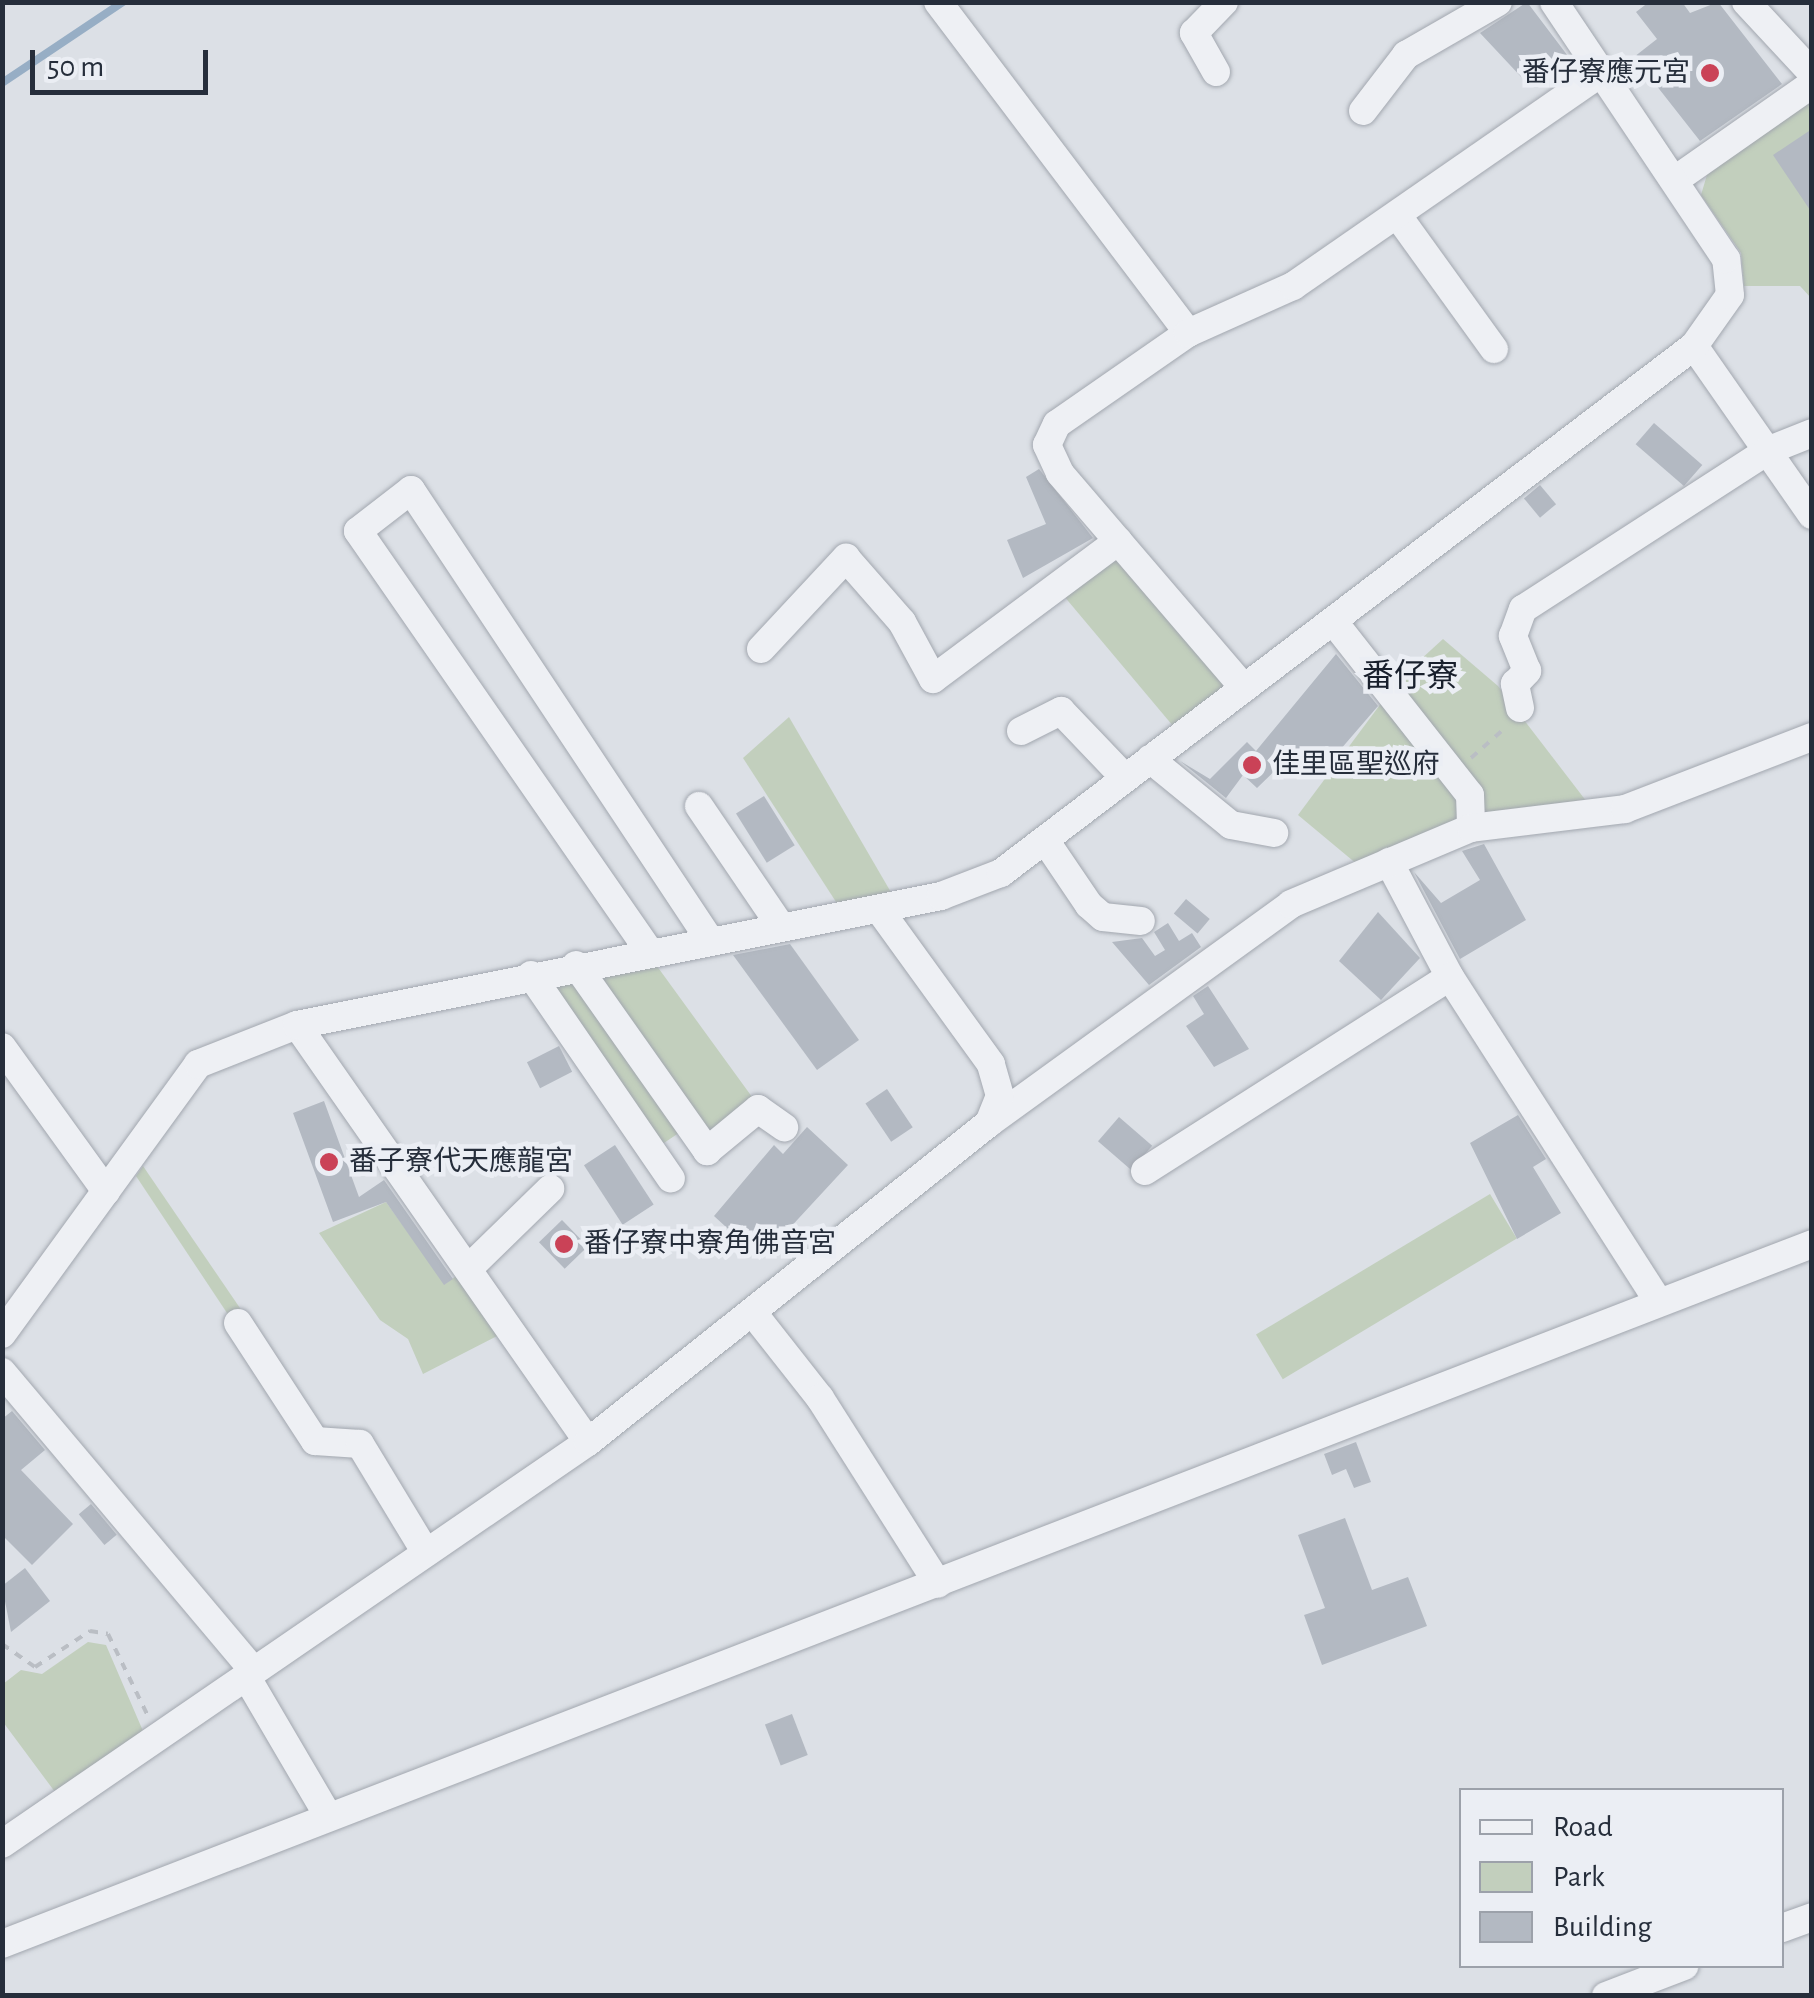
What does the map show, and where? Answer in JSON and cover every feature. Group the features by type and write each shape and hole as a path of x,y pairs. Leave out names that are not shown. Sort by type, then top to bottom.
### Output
{"street":[{"path":"938,2 1188,333"},
{"path":"1216,72 1194,33 1224,2"},
{"path":"1362,111 1406,55 1498,2"},
{"path":"2,1334 198,1064 298,1024 576,965 879,909 1001,873 1694,346 1730,294 1726,258 1554,2"},
{"path":"1746,2 1812,73"},
{"path":"1244,688 1118,541 1047,445 1093,392 1188,333 1293,286 1601,73"},
{"path":"1675,180 1812,84"},
{"path":"1398,216 1494,349"},
{"path":"1694,346 1812,515"},
{"path":"1520,708 1515,684 1527,671 1513,636 1523,608 1767,451 1812,433"},
{"path":"648,951 358,531 411,490 709,939"},
{"path":"761,649 846,558 902,622 932,679 1118,541"},
{"path":"1333,620 1470,795 1471,828"},
{"path":"1021,732 1061,712 1126,778"},
{"path":"2,1844 588,1442 989,1123 1291,904 1471,828 1625,809 1812,737"},
{"path":"1150,759 1231,826 1274,832"},
{"path":"699,806 780,925"},
{"path":"1044,840 1089,905 1142,921"},
{"path":"1389,862 1450,976 1659,1302"},
{"path":"879,909 992,1064 1000,1096 989,1123"},
{"path":"576,965 707,1150 758,1110 784,1126"},
{"path":"532,974 671,1179"},
{"path":"1145,1171 1450,976"},
{"path":"298,1024 588,1442"},
{"path":"2,1047 106,1191"},
{"path":"468,1270 550,1188"},
{"path":"2,1944 328,1814 938,1584 1812,1244"},
{"path":"753,1313 820,1398 938,1584"},
{"path":"238,1323 315,1441 360,1444 426,1553"},
{"path":"2,1372 250,1674 328,1814"},
{"path":"1784,1927 1812,1917"},
{"path":"1606,1996 1679,1968"}],"path":[{"path":"1452,772 1498,738 1520,708"},
{"path":"2,1644 35,1667 90,1631 108,1634 143,1696 153,1740"}],"green space":[{"path":"1811,96 1811,298 1800,286 1744,286 1741,253 1701,195 1709,168"},
{"path":"1115,548 1229,684 1176,729 1061,593"},
{"path":"1443,639 1498,686 1590,806 1488,819 1397,681"},
{"path":"1385,698 1463,796 1464,818 1358,865 1298,815"},
{"path":"789,717 892,894 838,905 743,758"},
{"path":"654,962 755,1101 715,1142 698,1120 661,1145 551,983"},
{"path":"143,1166 242,1311 231,1319 136,1176"},
{"path":"1490,1194 1517,1239 1283,1379 1256,1335"},
{"path":"386,1202 445,1284 459,1274 501,1334 423,1374 408,1339 380,1320 319,1233"},
{"path":"88,1642 106,1645 143,1731 55,1792 3,1722 3,1684 21,1670 42,1674"}],"building":[{"path":"1527,2 1577,68 1562,79 1548,58 1524,80 1480,33"},
{"name":"番仔寮應元宮","path":"1649,2 1682,2 1690,13 1718,2 1782,84 1700,141 1634,57 1657,39 1636,12"},
{"path":"1812,129 1812,213 1773,155"},
{"path":"1654,423 1702,465 1684,486 1636,444"},
{"path":"1039,469 1093,538 1023,578 1007,540 1046,524 1026,477"},
{"path":"1540,485 1556,504 1540,518 1524,498"},
{"path":"1336,654 1378,706 1321,772 1296,750 1257,788 1243,775 1226,798 1180,761 1210,779 1247,742 1256,751"},
{"path":"764,796 795,845 767,863 736,813"},
{"path":"1484,844 1526,920 1460,959 1414,872 1441,903 1480,880 1462,851"},
{"path":"1186,899 1210,919 1198,933 1174,914"},
{"path":"1378,912 1420,958 1381,1000 1339,961"},
{"path":"1168,923 1179,941 1192,933 1201,947 1149,985 1112,942 1142,938 1155,956 1165,950 1154,932"},
{"path":"790,944 859,1040 817,1070 733,955"},
{"path":"1208,986 1249,1049 1214,1067 1186,1026 1204,1014 1193,996"},
{"path":"559,1046 572,1072 540,1088 527,1062"},
{"path":"887,1089 913,1127 891,1142 865,1104"},
{"name":"番子寮代天應龍宮","path":"324,1101 359,1197 384,1180 453,1279 444,1285 386,1202 333,1222 293,1113"},
{"path":"1518,1115 1546,1159 1533,1167 1561,1213 1517,1239 1470,1143"},
{"path":"1119,1117 1152,1146 1131,1170 1098,1141"},
{"path":"807,1127 848,1165 761,1259 714,1216 774,1145 783,1154"},
{"path":"615,1145 654,1205 623,1225 584,1165"},
{"name":"番仔寮中寮角佛音宮","path":"562,1220 588,1247 565,1269 539,1242"},
{"path":"12,1411 45,1450 21,1470 73,1524 32,1565 2,1535 2,1419"},
{"path":"1356,1442 1371,1482 1354,1488 1346,1469 1332,1475 1324,1454"},
{"path":"91,1504 117,1535 104,1545 79,1514"},
{"path":"1345,1518 1372,1590 1408,1577 1427,1626 1322,1665 1304,1615 1325,1608 1298,1535"},
{"path":"25,1568 50,1601 11,1632 2,1586"},
{"path":"792,1714 808,1755 781,1765 765,1724"}],"waterway":[{"path":"2,83 123,2"}],"place":[{"name":"番仔寮應元宮","path":"1710,73"},
{"name":"佳里區聖巡府","path":"1252,765"},
{"name":"番子寮代天應龍宮","path":"329,1162"},
{"name":"番仔寮中寮角佛音宮","path":"564,1244"}],"district":[{"name":"番仔寮","path":"1410,676"}]}
